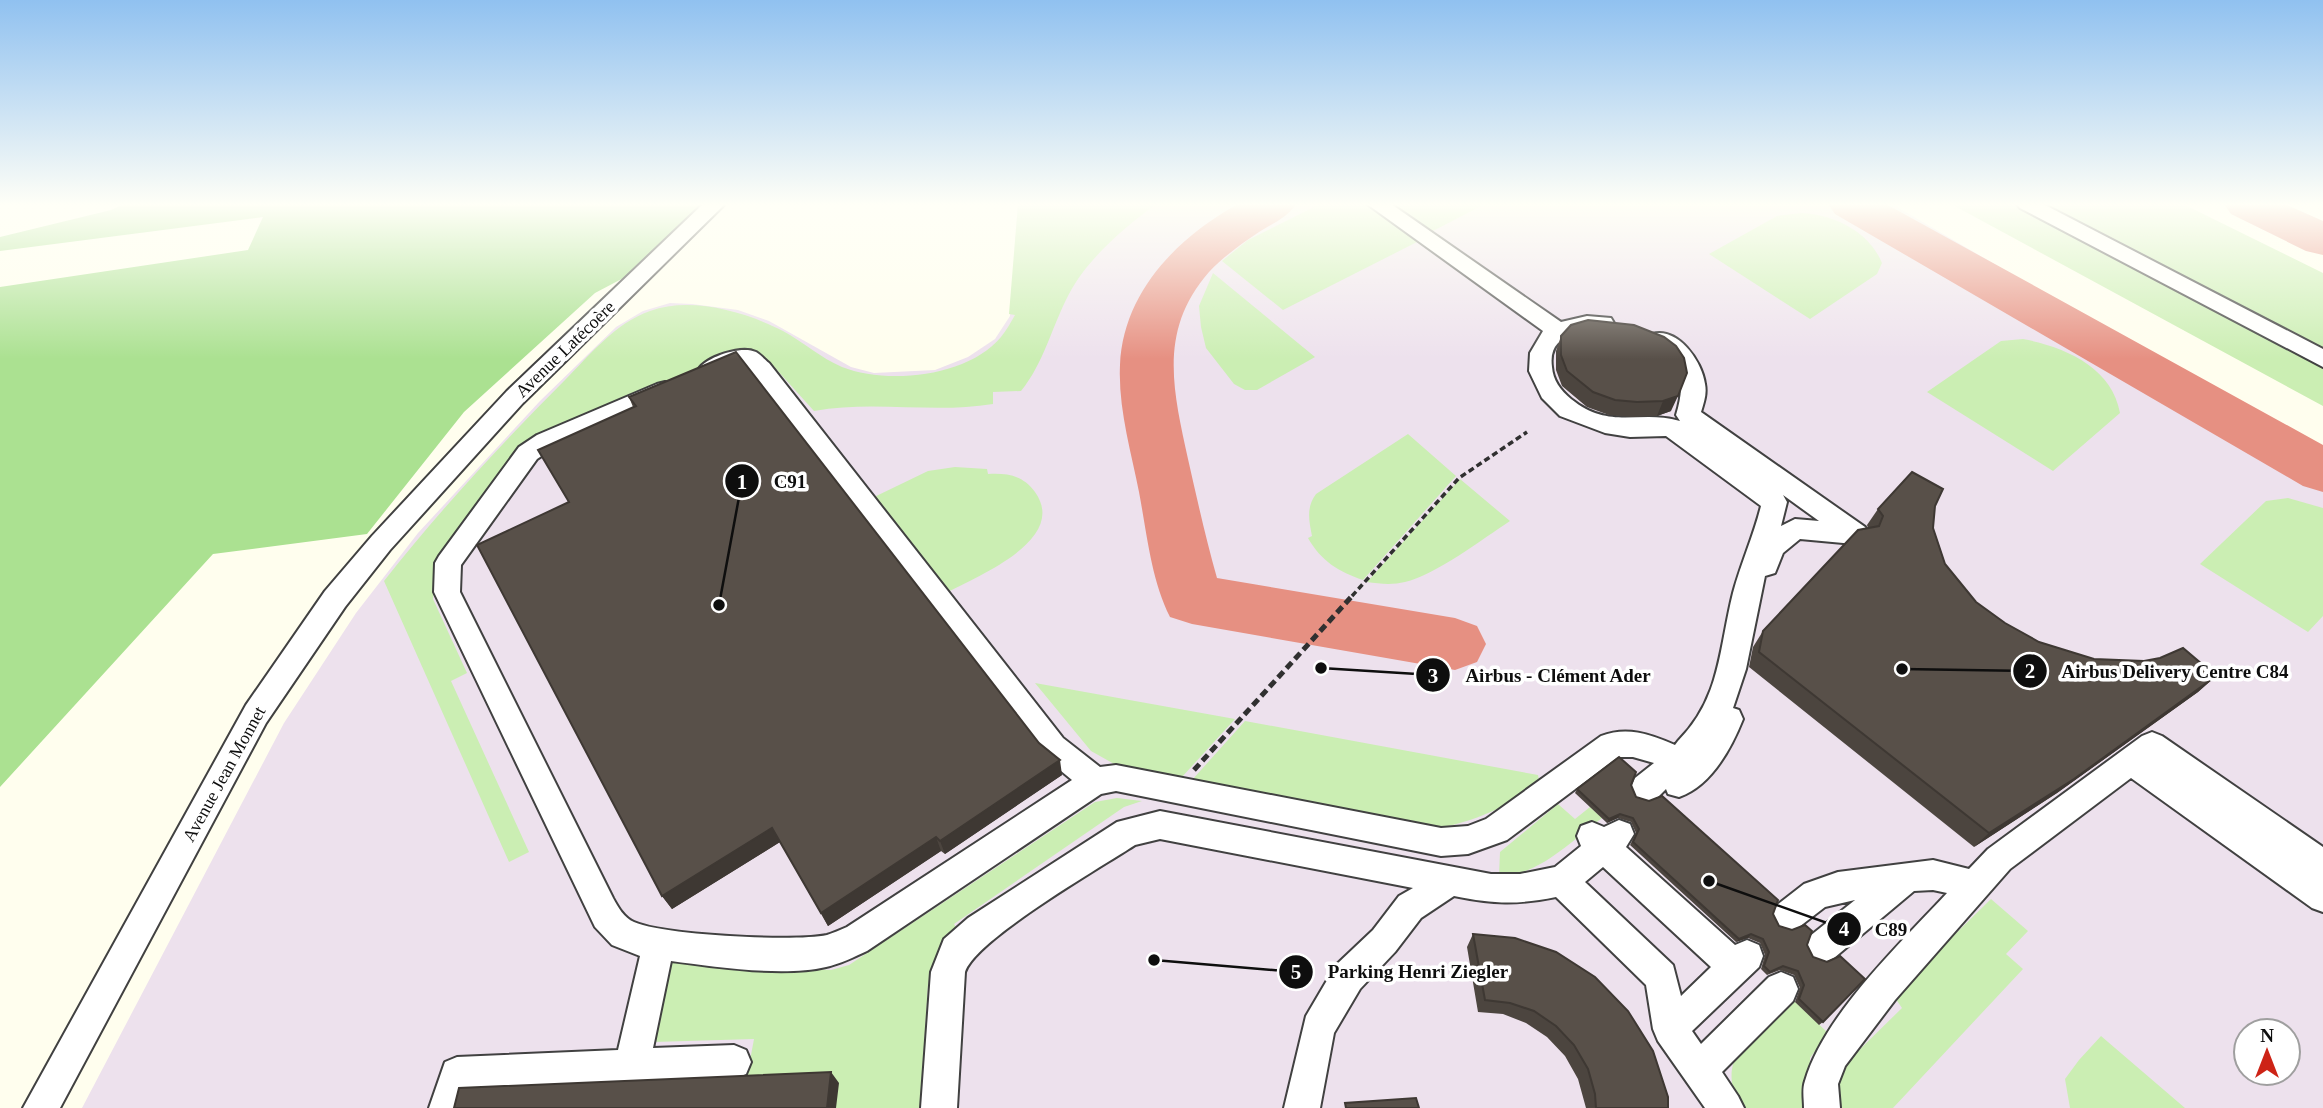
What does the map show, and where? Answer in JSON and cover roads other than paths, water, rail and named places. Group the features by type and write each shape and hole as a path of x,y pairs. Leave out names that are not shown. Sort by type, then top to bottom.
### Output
{"street":[{"name":"Avenue Latécoère","path":"450,469 515,397 661,256"},
{"path":"1450,256 1557,331"},
{"path":"1685,767 1722,703 1730,678 1746,593 1774,502 1673,428 1660,425 1632,429 1614,427 1567,410 1545,383 1540,367 1544,345 1557,331 1588,323 1635,331 1665,342 1684,360 1695,389 1688,415 1809,501"},
{"path":"1095,781 1054,747 797,419 761,369 748,358 736,359 546,441 528,453 448,563 447,592 608,921 623,934 659,943 767,954 825,951 856,940 1095,781 1116,778 1441,842 1468,840 1496,830 1611,745 1624,742 1650,747 1685,767"},
{"name":"Avenue Jean Monnet","path":"41,1108 256,714 335,599 381,543 450,469"},
{"path":"1772,515 1809,501"},
{"path":"1653,794 1685,767 1710,756 1721,740 1735,704 1759,588 1772,547 1795,529 1856,534"},
{"path":"2141,753 2323,864"},
{"path":"1822,1108 1821,1084 1832,1055 1883,988 1999,859 2141,753"},
{"path":"2141,753 2323,897"},
{"path":"939,1108 948,972 956,950 979,929 1128,832 1160,825 1180,827 1491,889 1520,889 1562,881 1605,834"},
{"path":"1520,889 1605,834"},
{"path":"1605,834 1741,962 1670,1030"},
{"path":"1907,877 1933,875 1976,886"},
{"path":"1302,1108 1318,1028 1348,977 1384,941 1409,907 1433,894 1448,881"},
{"path":"1562,881 1661,977 1670,1030"},
{"path":"632,1066 659,943"},
{"path":"447,1108 457,1074 734,1062"}],"lane":[{"path":"2126,256 2323,359"},
{"path":"1809,501 1856,534"},
{"path":"1788,916 1815,895 1838,887 1907,877"},
{"path":"1822,947 1907,877"},
{"path":"1700,1069 1781,989"},
{"path":"1670,1030 1726,1108"}],"place":[{"name":"C91","path":"719,605"},
{"name":"Airbus - Clément Ader","path":"1321,668"},
{"name":"Airbus Delivery Centre C84","path":"1902,669"},
{"name":"C89","path":"1709,881"},
{"name":"Parking Henri Ziegler","path":"1154,960"}]}
